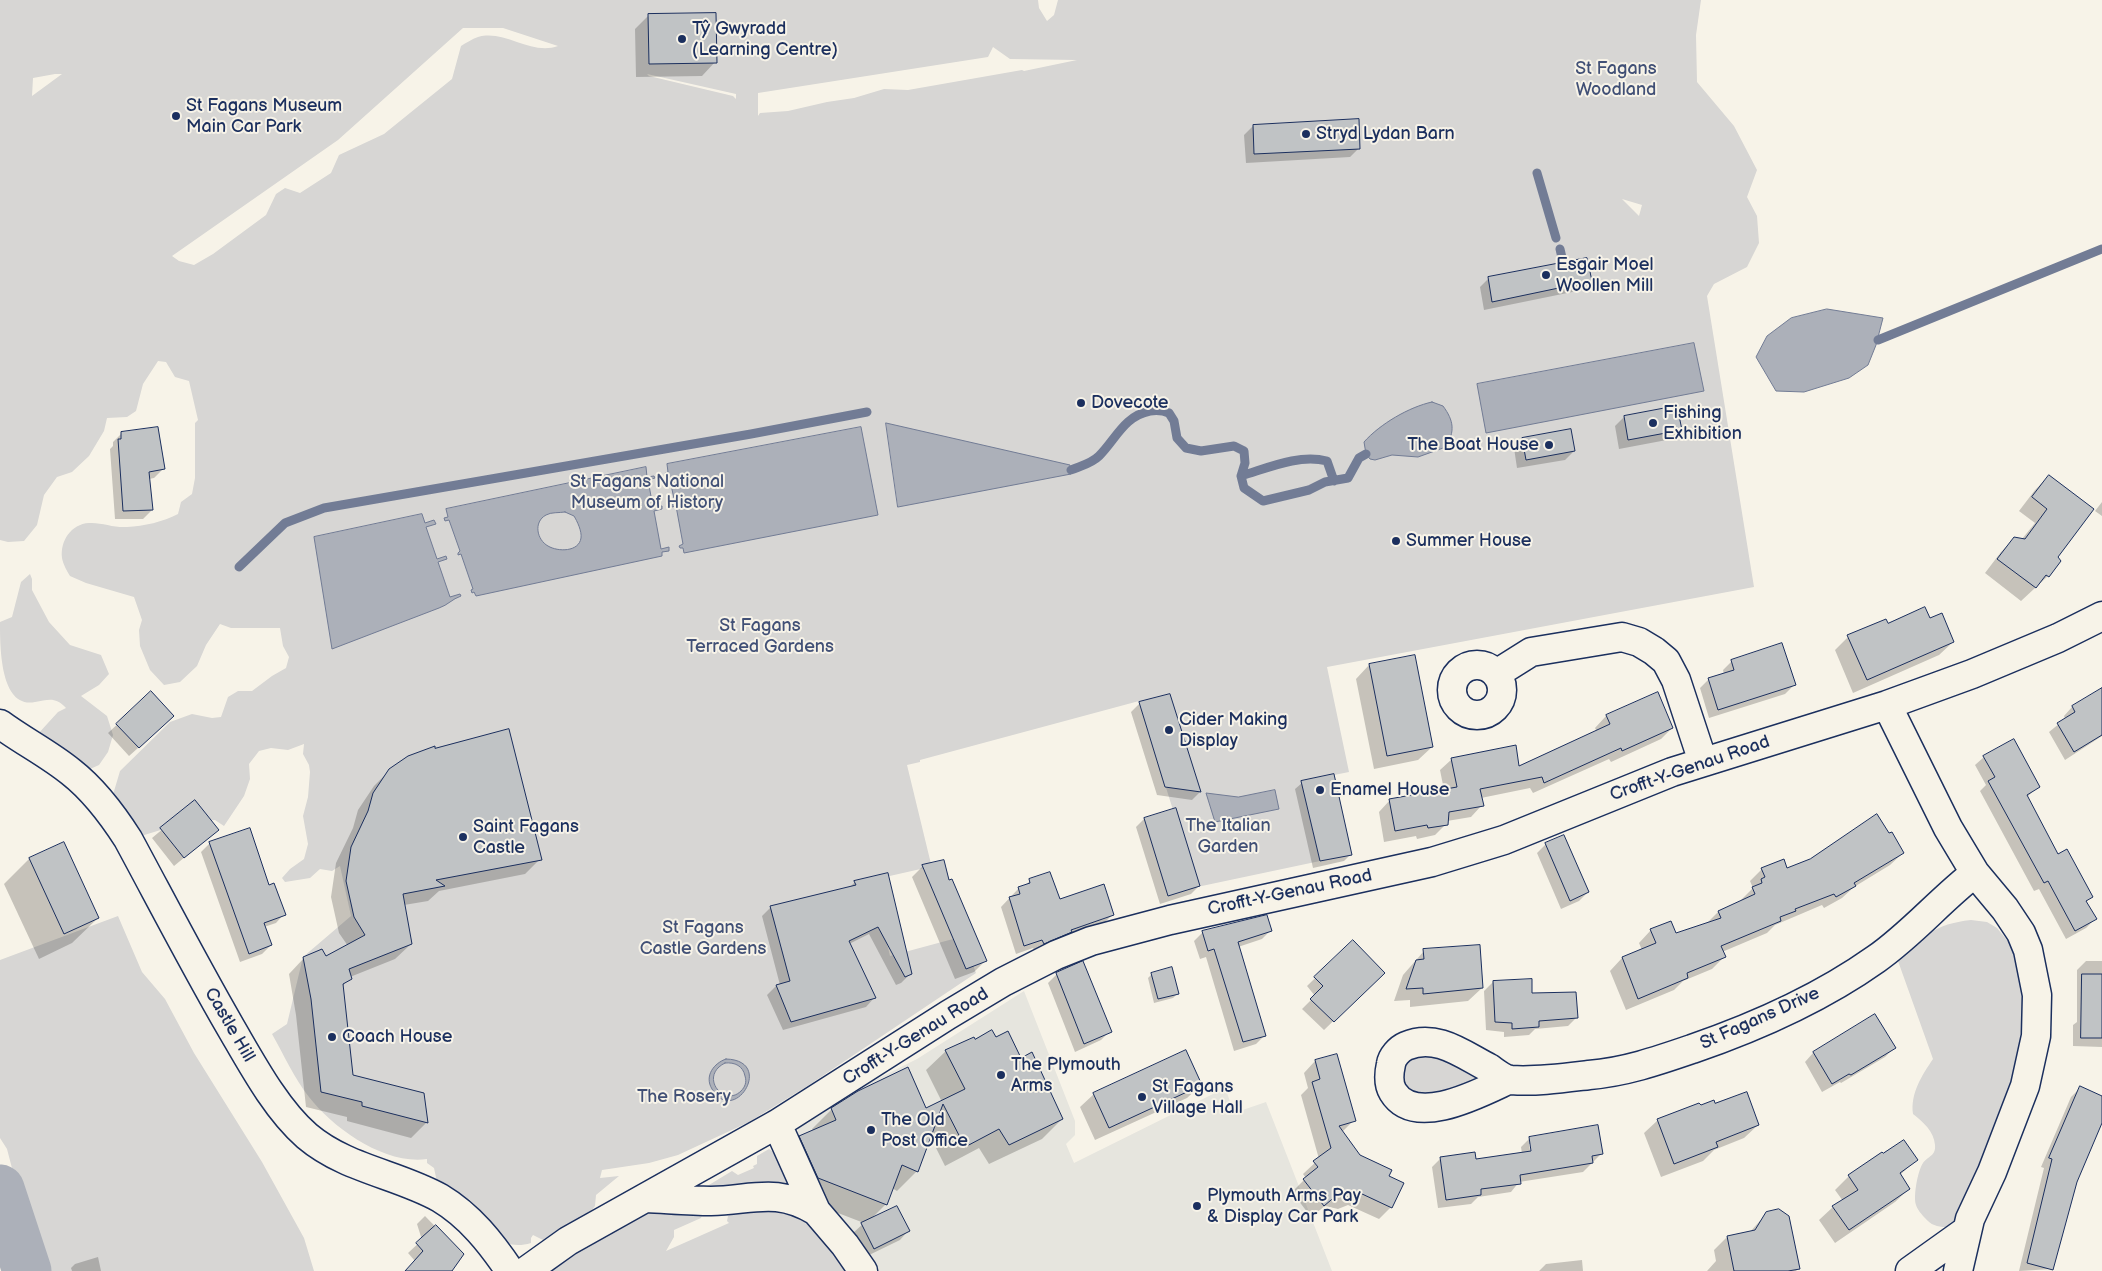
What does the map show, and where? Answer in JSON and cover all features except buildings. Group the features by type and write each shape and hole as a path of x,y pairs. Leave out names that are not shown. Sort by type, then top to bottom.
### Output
{"street":[{"name":"Crofft-Y-Genau Road","path":"526,1271 568,1240 777,1124 948,1015 1034,966 1074,948 1170,920 1432,862 1467,852 1504,840 1637,785 1703,762 1887,705 2018,656 2102,616"},
{"path":"1496,674 1531,652 1622,637 1639,642 1666,661 1676,680 1703,762"},
{"path":"1887,705 1926,788 1948,828 1976,873 2006,909 2020,933 2028,950 2037,994 2038,1016 2036,1036 2025,1086 1992,1172 1966,1231 1958,1271"},
{"name":"Castle Hill","path":"0,724 69,770 114,817 138,857 204,982 254,1069 272,1095 305,1134 326,1151 425,1191 466,1216 490,1242 510,1271"},
{"name":"St Fagans Drive","path":"1508,1080 1587,1076 1625,1071 1648,1065 1741,1031 1821,992 1878,958 1976,873"},
{"path":"777,1124 816,1211 845,1245 863,1271"},
{"path":"644,1198 709,1201 764,1195 783,1197 801,1202 816,1211"},
{"path":"1910,1271 1966,1231"}],"shaded area":[{"path":"1827,309 1883,318 1876,345 1868,365 1849,378 1804,392 1776,391 1756,357 1767,336 1791,318"},
{"path":"1694,343 1704,391 1486,433 1477,384"},
{"path":"1432,402 1443,406 1451,421 1452,431 1446,447 1418,457 1392,455 1375,460 1370,459 1366,454 1364,442 1371,435 1386,423 1405,412"},
{"path":"886,423 1070,465 1071,474 898,507"},
{"path":"861,427 878,515 684,553 683,548 680,548 679,546 683,544 676,506 672,507 672,504 675,503 669,476 666,476 665,473 668,472 667,464"},
{"path":"646,467 647,477 654,476 655,478 648,480 653,507 662,506 662,509 654,511 661,549 669,547 669,551 662,552 662,556 476,596 474,592 472,593 471,590 473,589 461,554 458,555 460,551 449,520 445,521 444,518 448,517 446,509","holes":["565,512 574,516 581,535 576,546 562,550 552,548 541,540 538,526 539,522 546,515"]},
{"path":"422,514 425,523 434,520 436,524 426,527 437,559 446,556 447,559 438,562 450,597 460,594 461,596 442,607 332,649 314,537"},
{"path":"1275,790 1279,809 1215,822 1206,793 1238,797"},
{"path":"1024,991 1075,1121 1075,1135 1066,1144 1074,1163 1213,1094 1226,1090 1234,1113 1266,1102 1332,1271 871,1271 827,1209 797,1135 801,1123 845,1095 917,1059"},
{"path":"726,1059 741,1062 748,1069 749,1079 746,1089 739,1096 731,1100 721,1099 710,1084 709,1079 714,1067","holes":["725,1063 740,1067 746,1082 741,1091 728,1096 716,1088 714,1075 717,1069"]}],"green space":[{"name":"St Fagans National Museum of History","path":"0,0 1038,0 1039,8 1047,21 1054,15 1058,0 1701,0 1696,35 1697,82 1734,126 1757,170 1747,197 1757,216 1759,243 1747,267 1714,284 1707,296 1754,587 1327,667 1349,772 1334,775 1339,796 1306,803 1320,861 1197,887 1139,701 907,765 931,864 925,868 872,880 890,956 953,939 957,949 966,946 976,973 809,1085 749,1122 678,1155 649,1163 602,1170 600,1178 619,1176 596,1195 595,1206 587,1216 634,1207 703,1213 701,1218 674,1230 674,1237 666,1251 729,1223 727,1221 728,1216 736,1209 790,1210 824,1236 848,1271 550,1271 549,1243 533,1235 531,1243 522,1245 514,1245 500,1239 478,1215 479,1210 469,1199 465,1199 437,1182 434,1168 427,1163 427,1159 394,1156 362,1142 332,1121 309,1097 272,1034 287,1024 303,957 351,916 340,866 332,871 320,869 310,878 285,882 282,878 290,869 304,859 308,844 303,816 308,797 310,772 309,765 303,754 304,744 288,750 271,748 259,751 249,764 250,779 244,796 224,826 215,820 177,825 141,836 112,798 120,771 170,722 192,714 212,718 221,717 228,697 238,691 252,691 286,668 289,657 283,646 280,628 231,628 220,624 206,645 197,666 180,682 164,685 150,670 140,646 139,630 142,620 134,597 86,583 70,576 62,558 65,540 68,534 77,526 89,523 117,527 147,525 178,514 181,502 192,494 195,478 195,423 198,420 189,381 175,377 166,362 158,361 143,384 136,411 127,417 107,418 104,431 89,456 72,472 57,477 44,495 37,525 24,541 8,542 0,540","holes":["463,28 503,28 558,46 538,48 498,36 478,37 471,40 461,46 452,79 384,134 339,155 331,173 300,193 285,188 276,194 266,215 213,254 194,265 179,261 172,256 338,140","993,47 1010,59 1077,60 1024,71 908,90 884,89 854,98 788,111 760,113 758,116 758,93 988,57","55,74 62,74 32,96 33,78","647,74 736,94 736,99 733,96","1622,199 1642,205 1639,216"]},
{"path":"30,574 32,590 49,622 70,645 101,655 109,674 99,685 81,696 107,716 113,735 108,752 99,765 79,774 37,735 58,712 66,708 55,700 23,702 15,696 4,674 0,622 12,617 21,582"},
{"path":"118,916 142,972 165,999 194,1053 262,1162 304,1238 314,1271 48,1271 31,1241 7,1149 0,1138 0,960"},
{"path":"1971,920 1987,922 1997,928 2015,950 2022,992 2019,1053 2009,1089 2011,1110 1957,1226 1943,1227 1928,1221 1918,1210 1915,1201 1919,1171 1923,1163 1933,1154 1935,1145 1933,1135 1913,1114 1913,1099 1921,1078 1933,1059 1898,961 1923,938 1938,928"},
{"path":"1437,1054 1482,1079 1436,1096 1406,1093 1400,1068 1409,1057"},
{"path":"769,1149 779,1156 791,1179 785,1187 704,1188 732,1171 738,1175 754,1168 753,1166 757,1164 757,1156"}],"waterway":[{"path":"1537,173 1556,238"},
{"path":"1560,249 1563,262"},
{"path":"1878,340 2102,249"},
{"path":"1071,470 1096,459 1121,429 1133,418 1155,410 1169,413 1174,421 1177,438 1186,448 1201,451 1234,446 1244,451 1245,463 1241,476 1244,488 1263,501 1309,490 1325,482 1348,478 1359,458 1366,454"},
{"path":"239,567 285,523 324,508 867,412"},
{"path":"1241,476 1283,463 1316,459 1327,461 1334,481"},
{"path":"0,1189 27,1271"}],"place":[{"name":"Tŷ Gwyradd (Learning Centre)","path":"682,39"},
{"name":"St Fagans Museum Main Car Park","path":"176,116"},
{"name":"Stryd Lydan Barn","path":"1306,134"},
{"name":"Esgair Moel Woollen Mill","path":"1546,275"},
{"name":"Dovecote","path":"1081,403"},
{"name":"Fishing Exhibition","path":"1653,423"},
{"name":"The Boat House","path":"1549,445"},
{"name":"Summer House","path":"1396,541"},
{"name":"Cider Making Display","path":"1169,730"},
{"name":"Enamel House","path":"1320,790"},
{"name":"Saint Fagans Castle","path":"463,837"},
{"name":"Coach House","path":"332,1037"},
{"name":"The Plymouth Arms","path":"1001,1075"},
{"name":"St Fagans Village Hall","path":"1142,1097"},
{"name":"The Old Post Office","path":"871,1130"},
{"name":"Plymouth Arms Pay & Display Car Park","path":"1197,1206"}],"park label":[{"name":"St Fagans Woodland","path":"1616,79"},
{"name":"St Fagans Terraced Gardens","path":"760,636"},
{"name":"The Italian Garden","path":"1228,836"},
{"name":"St Fagans Castle Gardens","path":"703,938"},
{"name":"The Rosery","path":"684,1097"}]}
